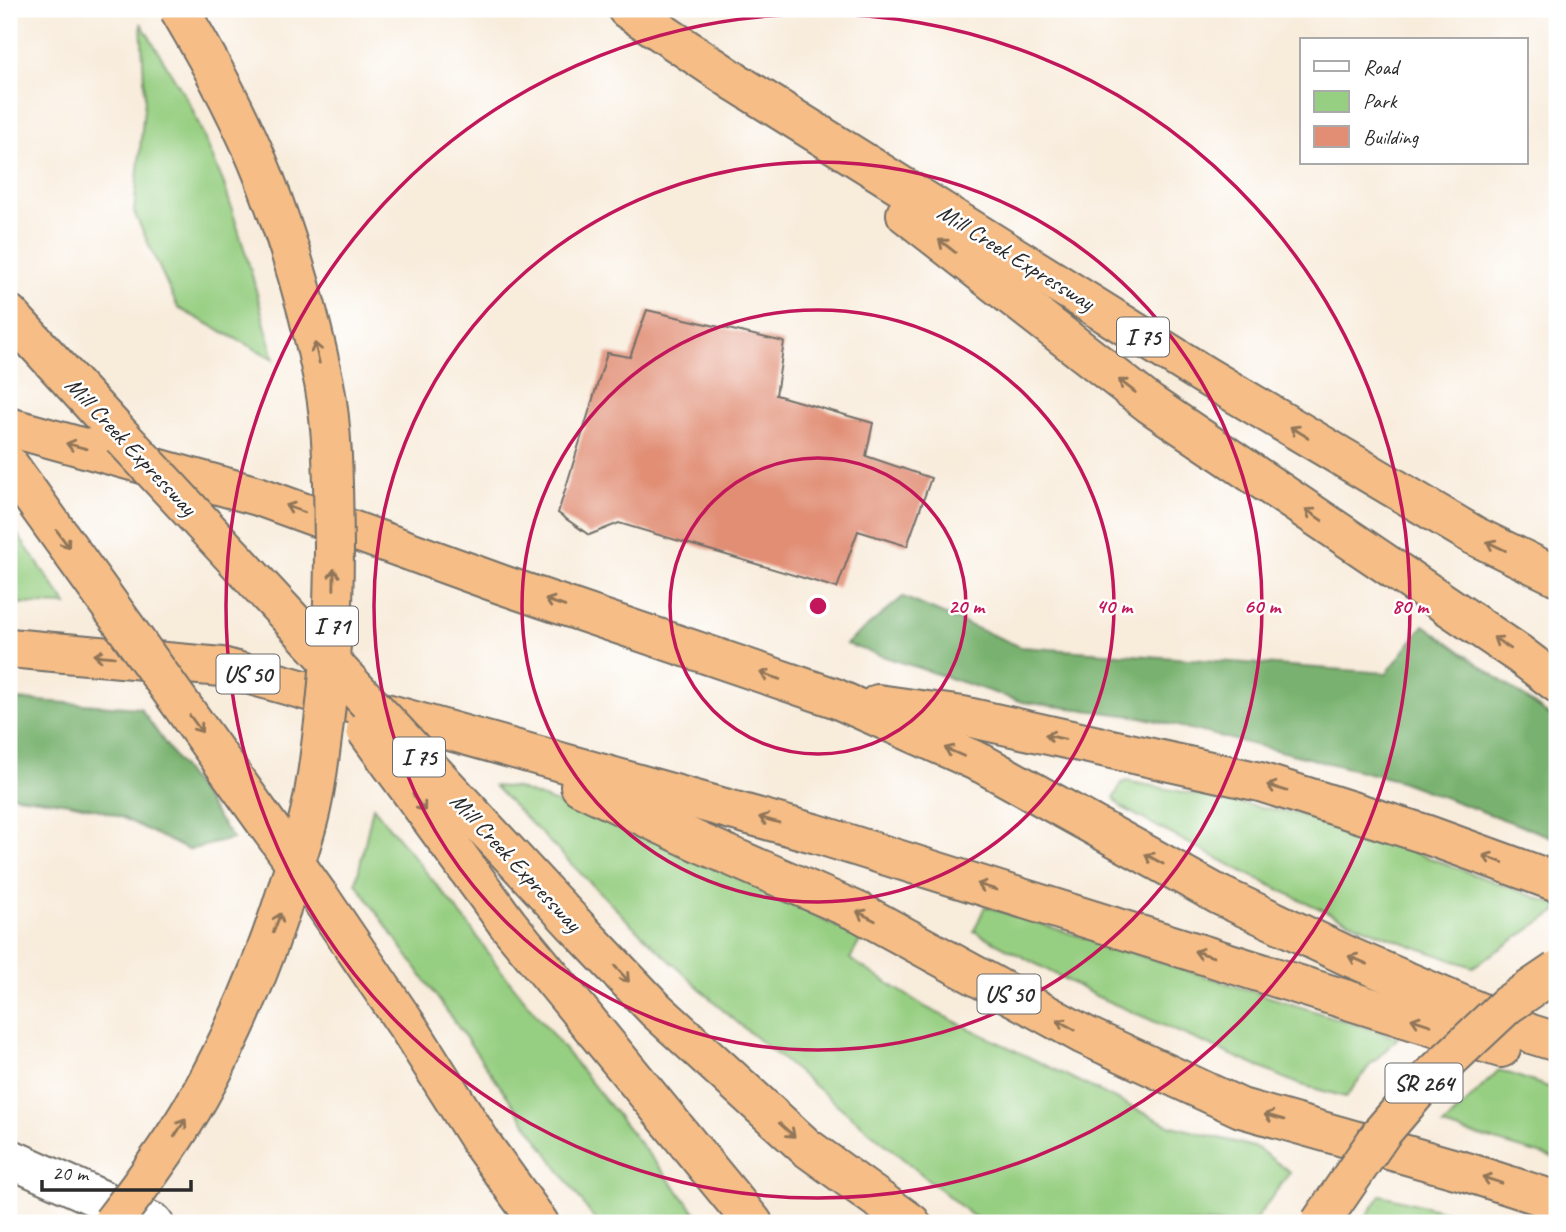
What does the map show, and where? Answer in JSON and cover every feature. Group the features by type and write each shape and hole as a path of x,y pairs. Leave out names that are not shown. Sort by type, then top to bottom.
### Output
{"highway":[{"name":"I 71","path":"112,1223 167,1148 199,1098 231,1037 282,910 310,816 327,705 331,642 334,581 333,444 324,385 312,333 285,237 264,178 241,123 179,9"},
{"name":"Mill Creek Expressway","path":"627,9 737,83 1204,375 1475,536 1557,576"},
{"path":"737,83 1150,404 1519,654 1557,683"},
{"name":"Mill Creek Expressway","path":"9,314 656,1010 806,1147 911,1223"},
{"path":"9,427 258,496 503,585 835,698 983,764 1219,895 1350,957 1531,1034 1557,1042"},
{"path":"9,464 323,902 410,1030 482,1144 539,1223"},
{"path":"263,590 507,923 753,1223"},
{"name":"US 50","path":"9,648 222,667 480,739 696,841 861,913 1084,1035 1241,1108 1470,1173 1557,1201"},
{"path":"835,698 964,716 1260,782 1425,834 1557,882"},
{"path":"480,739 817,834 1522,1054 1557,1062"},
{"name":"SR 264","path":"1320,1223 1383,1131 1424,1083 1507,1005 1557,971"}],"street":[{"path":"9,1158 154,1223"}],"green space":[{"path":"141,23 191,106 224,184 274,359 178,308 134,212 145,98"},
{"path":"9,522 17,534 67,605 9,603"},
{"path":"903,597 1021,647 1387,673 1424,625 1557,721 1557,839 1397,780 1141,717 1022,702 846,644"},
{"path":"9,699 140,708 233,839 188,850 121,817 96,809 9,795"},
{"path":"1126,781 1312,817 1557,905 1557,911 1473,967 1332,914 1264,882 1121,807 1114,798 1121,784"},
{"path":"494,786 516,788 687,851 861,939 850,959 927,1008 1169,1125 1257,1148 1290,1172 1253,1223 985,1223 970,1214 726,1013 632,925"},
{"path":"373,807 704,1223 597,1223 356,883"},
{"path":"985,906 1398,1038 1371,1064 1346,1097 1298,1084 1098,997 974,931"},
{"path":"1499,1070 1557,1090 1557,1159 1443,1126"},
{"path":"1381,1195 1493,1223 1362,1223"}],"building":[{"path":"647,310 784,342 776,395 873,423 866,456 931,478 907,546 858,531 837,588 619,523 589,535 558,513 607,353 630,357"}]}
